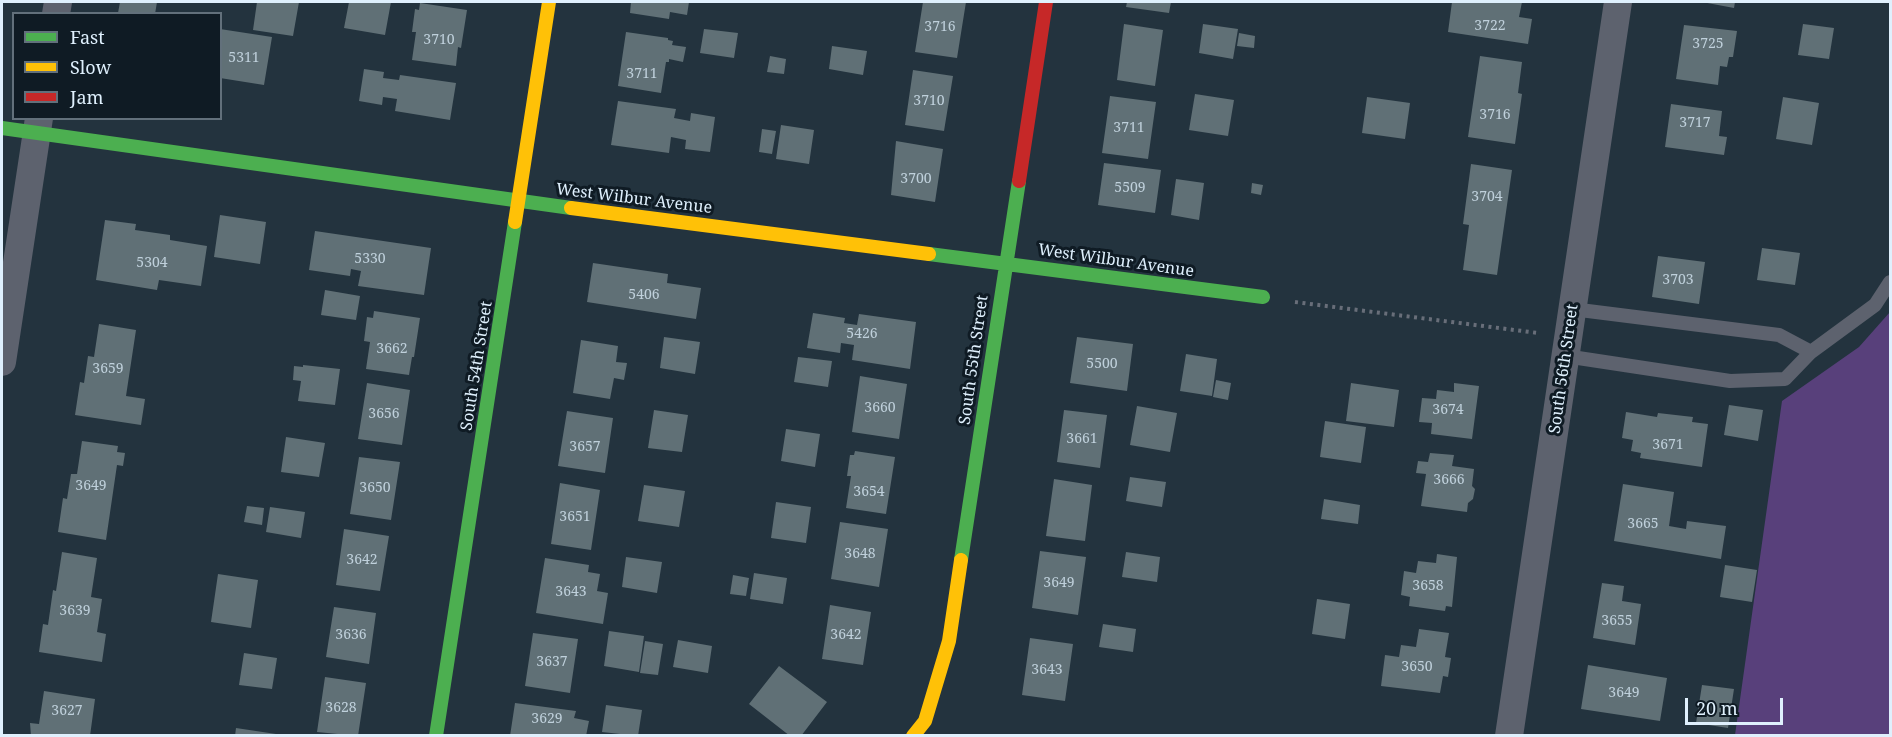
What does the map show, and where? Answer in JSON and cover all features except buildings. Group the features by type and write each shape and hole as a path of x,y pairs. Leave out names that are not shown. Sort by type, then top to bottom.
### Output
{"street":[{"name":"South 54th Street","path":"436,735 549,2"},
{"name":"South 55th Street","path":"913,735 925,722 949,641 1046,2"},
{"name":"South 56th Street","path":"1509,735 1618,2"},
{"name":"West Wilbur Avenue","path":"2,128 38,126 519,201 1263,297"},
{"path":"2,362 38,126"}],"lane":[{"path":"1567,346 1730,381 1785,380 1811,352 1875,305 1890,282"},
{"path":"1572,309 1779,335 1811,352"}],"path":[{"path":"1263,297 1567,346"}],"shaded area":[{"path":"1890,312 1890,735 1735,735 1782,401 1859,347"}],"traffic: fast":[{"path":"2,128 571,208"},
{"path":"961,560 1019,181"},
{"path":"436,736 515,222"},
{"path":"929,254 1263,297"}],"traffic: slow":[{"path":"515,222 549,2"},
{"path":"571,208 929,254"},
{"path":"913,736 925,721 949,641 961,560"}],"traffic: jam":[{"path":"1019,181 1046,2"}]}
